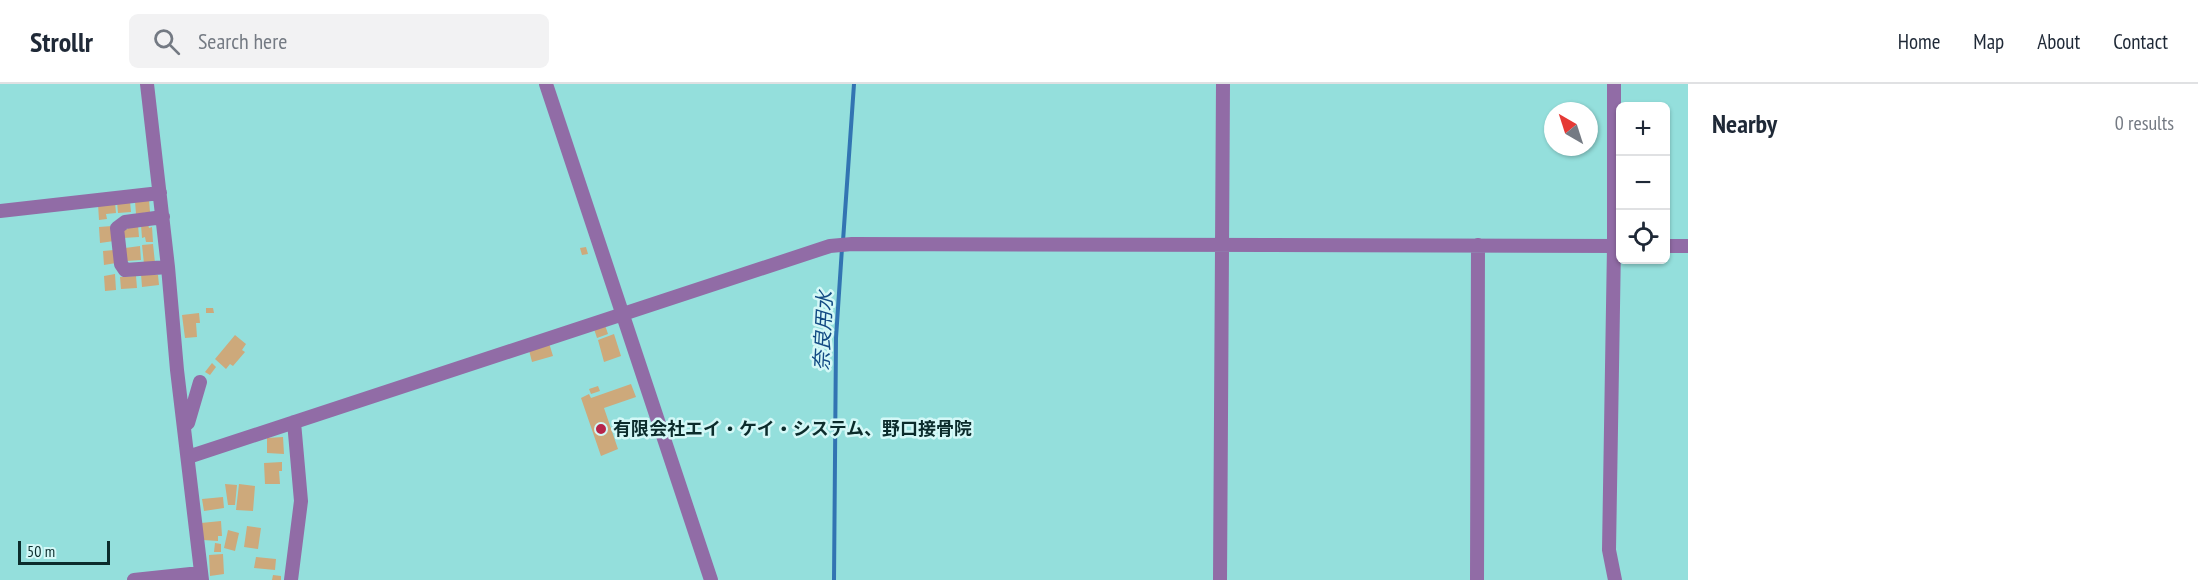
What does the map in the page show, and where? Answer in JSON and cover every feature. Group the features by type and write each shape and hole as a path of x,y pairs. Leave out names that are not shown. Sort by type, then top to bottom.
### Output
{"street":[{"path":"134,580 201,577 147,84"},
{"path":"546,84 711,580"},
{"path":"1220,580 1222,84"},
{"path":"1614,84 1616,210"},
{"path":"0,211 160,194"},
{"path":"163,217 125,222 117,228 121,264 125,270 168,267"},
{"path":"188,457 830,246 852,244 1616,246"},
{"path":"1477,580 1478,245"},
{"path":"1670,246 1688,246"},
{"path":"1615,580 1609,550 1617,264"},
{"path":"186,431 200,382"},
{"path":"291,580 300,501 294,422"}],"building":[{"path":"149,200 150,212 136,214 135,201"},
{"path":"130,201 131,212 118,213 117,202"},
{"path":"115,202 116,213 106,214 107,219 99,220 98,204"},
{"path":"148,224 149,228 152,227 153,242 146,242 145,237 142,238 141,225"},
{"path":"138,225 139,237 123,238 122,230 128,229 128,226"},
{"path":"112,226 114,241 100,243 99,227"},
{"path":"153,244 155,263 144,264 142,245"},
{"path":"140,246 141,260 127,261 125,248"},
{"path":"586,247 588,254 582,255 580,248"},
{"path":"114,250 116,263 104,265 103,251"},
{"path":"151,273 151,275 158,275 159,285 142,287 141,274"},
{"path":"115,274 116,290 105,291 104,276"},
{"path":"136,276 137,288 121,289 120,277"},
{"path":"206,308 213,308 214,313 206,313"},
{"path":"199,313 200,323 196,323 197,337 185,338 182,315"},
{"path":"605,325 608,334 597,338 594,329"},
{"path":"614,334 621,356 604,362 598,340"},
{"path":"235,335 246,344 242,350 245,352 233,366 230,364 226,369 215,359"},
{"path":"549,343 553,356 532,362 529,350"},
{"path":"212,363 216,367 210,375 205,372"},
{"name":"有限会社エイ・ケイ・システム、野口接骨院","path":"631,384 636,397 604,408 618,449 601,456 581,398 589,394 591,398"},
{"path":"598,386 600,391 591,394 589,389"},
{"path":"283,437 284,454 267,453 267,438"},
{"path":"282,462 282,471 279,471 280,484 265,484 264,463"},
{"path":"225,484 237,485 235,505 228,505"},
{"path":"239,484 255,486 253,511 236,510"},
{"path":"223,497 224,508 204,511 202,499"},
{"path":"221,521 222,536 218,536 218,541 203,540 201,523"},
{"path":"247,526 261,528 258,549 244,547"},
{"path":"228,530 239,533 235,551 224,548"},
{"path":"215,543 221,544 221,552 214,552"},
{"path":"223,554 224,574 210,576 209,555"},
{"path":"256,557 276,559 275,570 254,568"},
{"path":"273,575 281,576 281,580 272,580"}],"waterway":[{"name":"奈良用水","path":"843,241 854,84"},
{"name":"奈良用水","path":"834,580 836,338 842,248"}],"place":[{"name":"有限会社エイ・ケイ・システム、野口接骨院","path":"601,429"}]}
